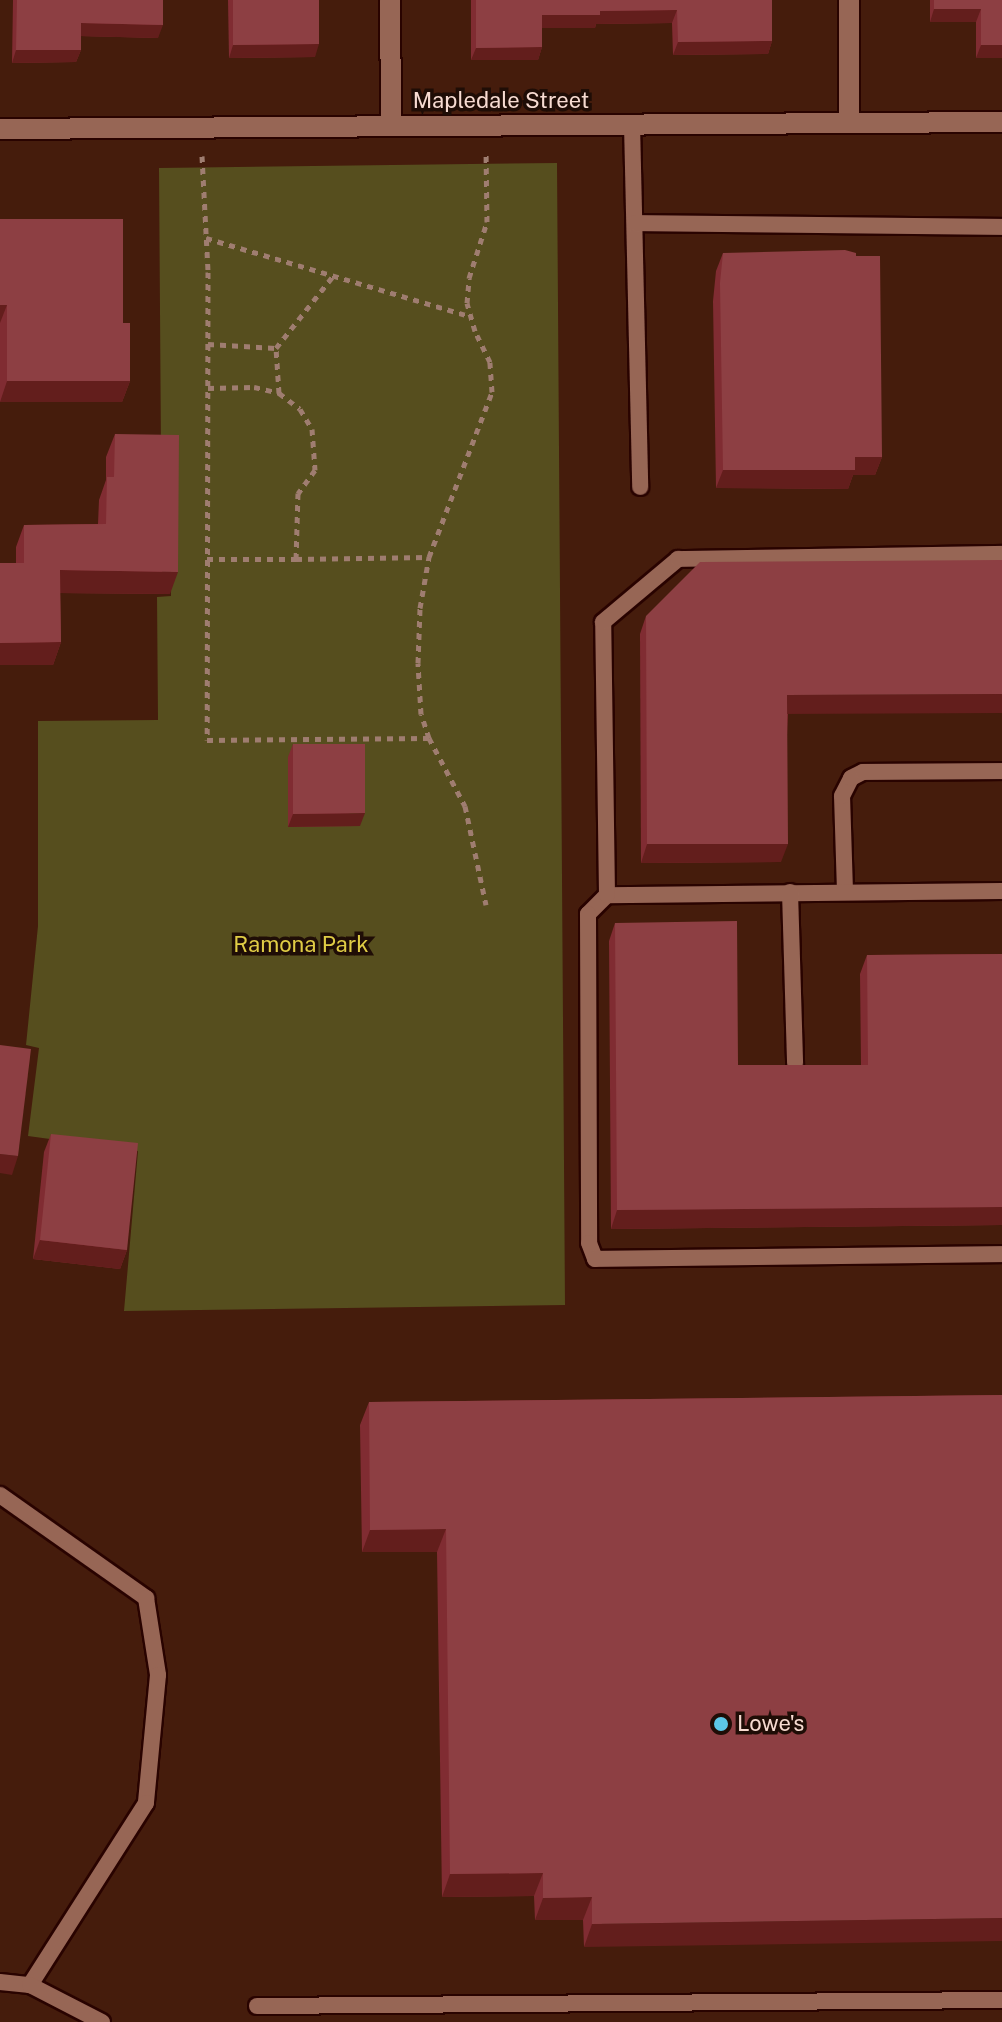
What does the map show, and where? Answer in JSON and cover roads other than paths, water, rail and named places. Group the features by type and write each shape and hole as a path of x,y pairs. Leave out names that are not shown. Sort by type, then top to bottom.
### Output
{"street":[{"path":"390,0 391,126"},
{"path":"849,0 849,123"},
{"name":"Mapledale Street","path":"0,129 1002,122"}],"lane":[{"path":"632,124 640,487"},
{"path":"635,223 1002,227"},
{"path":"607,895 603,622 678,559 1002,554"},
{"path":"845,891 842,796 851,778 863,772 1002,771"},
{"path":"1002,891 607,895 588,914 589,1243 595,1259 1002,1254"},
{"path":"790,892 795,1063"},
{"path":"0,1495 146,1598 158,1675 146,1803 30,1985"},
{"path":"0,1982 30,1985 102,2022"},
{"path":"257,2006 1002,2000"}],"place":[{"name":"Lowe's","path":"721,1724"}],"park label":[{"name":"Ramona Park","path":"301,945"}]}
